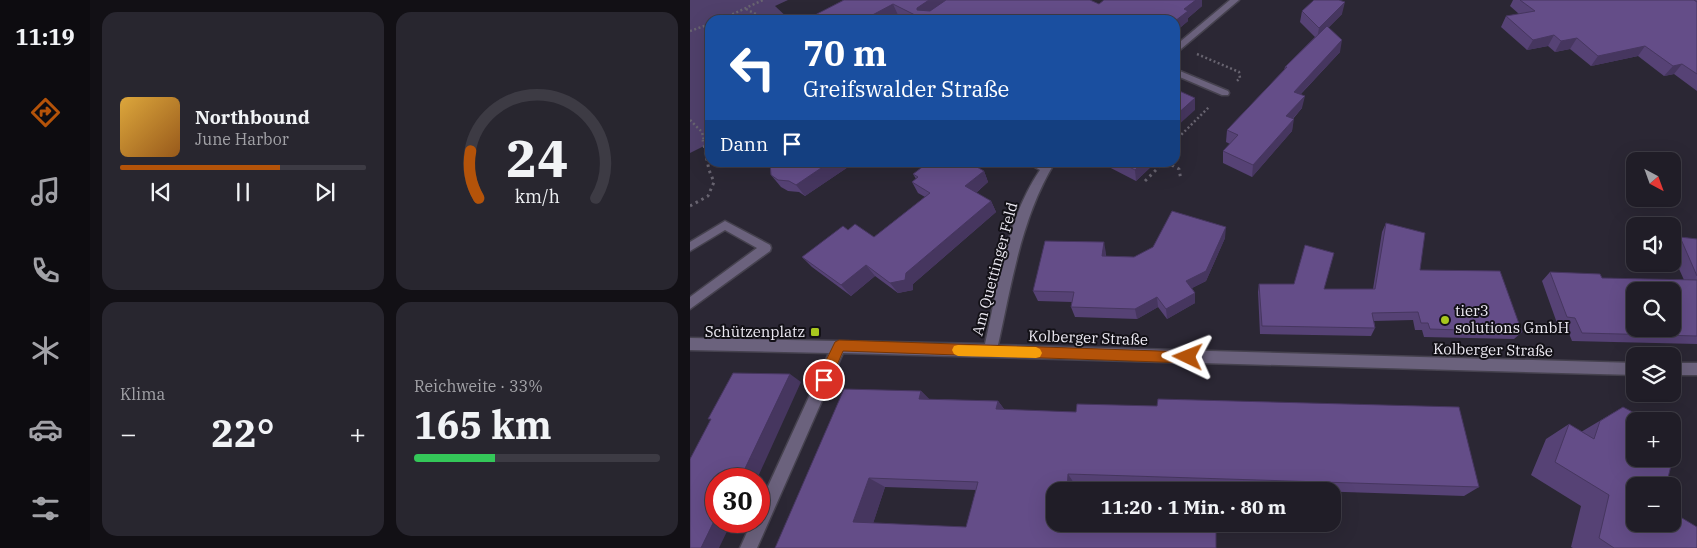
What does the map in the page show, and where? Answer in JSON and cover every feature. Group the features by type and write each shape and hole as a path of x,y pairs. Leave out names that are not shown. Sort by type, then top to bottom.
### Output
{"street":[{"path":"1180,47 1235,0"},
{"name":"Am Quettinger Feld","path":"990,351 1029,201 1047,167"},
{"name":"Kolberger Straße","path":"690,344 839,346 1626,369"},
{"path":"748,548 839,346"},
{"path":"1681,369 1697,369"}],"lane":[{"path":"1180,74 1225,93"},
{"path":"690,247 725,225 766,248 690,304"}],"path":[{"path":"732,15 763,0"},
{"path":"746,9 758,15"},
{"path":"690,31 705,26"},
{"path":"690,120 702,132 705,148"},
{"path":"690,206 708,196 714,182 708,167"},
{"path":"1145,181 1160,167"},
{"path":"1174,167 1178,169 1181,180"}],"shaded area":[{"path":"690,0 788,0 775,6 785,15 705,15 705,146 690,153"}],"building":[{"path":"844,0 929,0 917,8 917,10 930,11 946,0 1090,0 1099,4 1104,0 1196,0 1184,9 1188,11 1180,17 1180,15 915,15 893,4 872,15 815,15"},
{"path":"1314,0 1339,0 1345,2 1319,28 1302,11"},
{"path":"1520,0 1694,0 1697,2 1697,74 1682,64 1673,66 1645,46 1598,56 1577,38 1561,41 1554,35 1533,40 1506,16 1535,11"},
{"path":"1327,26 1342,40 1294,92 1305,96 1286,116 1294,119 1253,165 1223,151 1238,135 1227,130 1287,67 1285,67"},
{"path":"1180,91 1195,98 1180,112"},
{"path":"770,167 823,167 796,185 789,181 778,180 771,175"},
{"path":"922,167 977,167 984,171 965,186 991,201 906,273 905,280 890,283 866,265 841,285 802,257 843,226 848,230 855,224 874,237 930,193 912,182 918,177 913,174"},
{"path":"1172,211 1226,227 1206,271 1186,281 1195,293 1166,309 1157,297 1135,309 1071,307 1074,292 1033,291 1045,241 1104,242 1102,256 1134,257 1153,247"},
{"path":"1386,223 1425,233 1420,270 1500,271 1522,332 1430,329 1428,323 1421,323 1418,312 1372,313 1375,328 1262,326 1259,284 1294,284 1305,245 1334,253 1324,289 1375,289"},
{"path":"1681,237 1697,239 1697,276 1681,239"},
{"path":"1550,272 1600,274 1602,278 1697,280 1697,336 1681,336 1681,282 1626,282 1626,334 1582,333 1575,318 1567,317"},
{"path":"733,373 790,374 745,468 705,468 705,533 708,533 701,548 690,548 690,459 711,419 708,419"},
{"path":"844,389 921,391 919,399 998,401 996,409 1076,412 1077,404 1157,406 1158,399 1459,407 1479,487 1068,474 1068,482 1046,482 1046,532 1216,532 1216,548 775,548","holes":["869,478 978,482 966,527 853,522"]},
{"path":"1623,407 1633,412 1626,412 1626,467 1671,467 1668,477 1626,477 1626,532 1681,532 1681,517 1697,527 1697,548 1614,548 1599,538 1609,495 1555,462 1569,424 1594,439 1600,421"}],"slow traffic":[{"path":"958,350 1036,353"}],"place":[{"name":"tier3 solutions GmbH","path":"1445,320"},
{"name":"Schützenplatz","path":"815,332"}],"route":[{"path":"824,380 839,346 1188,357"}]}
